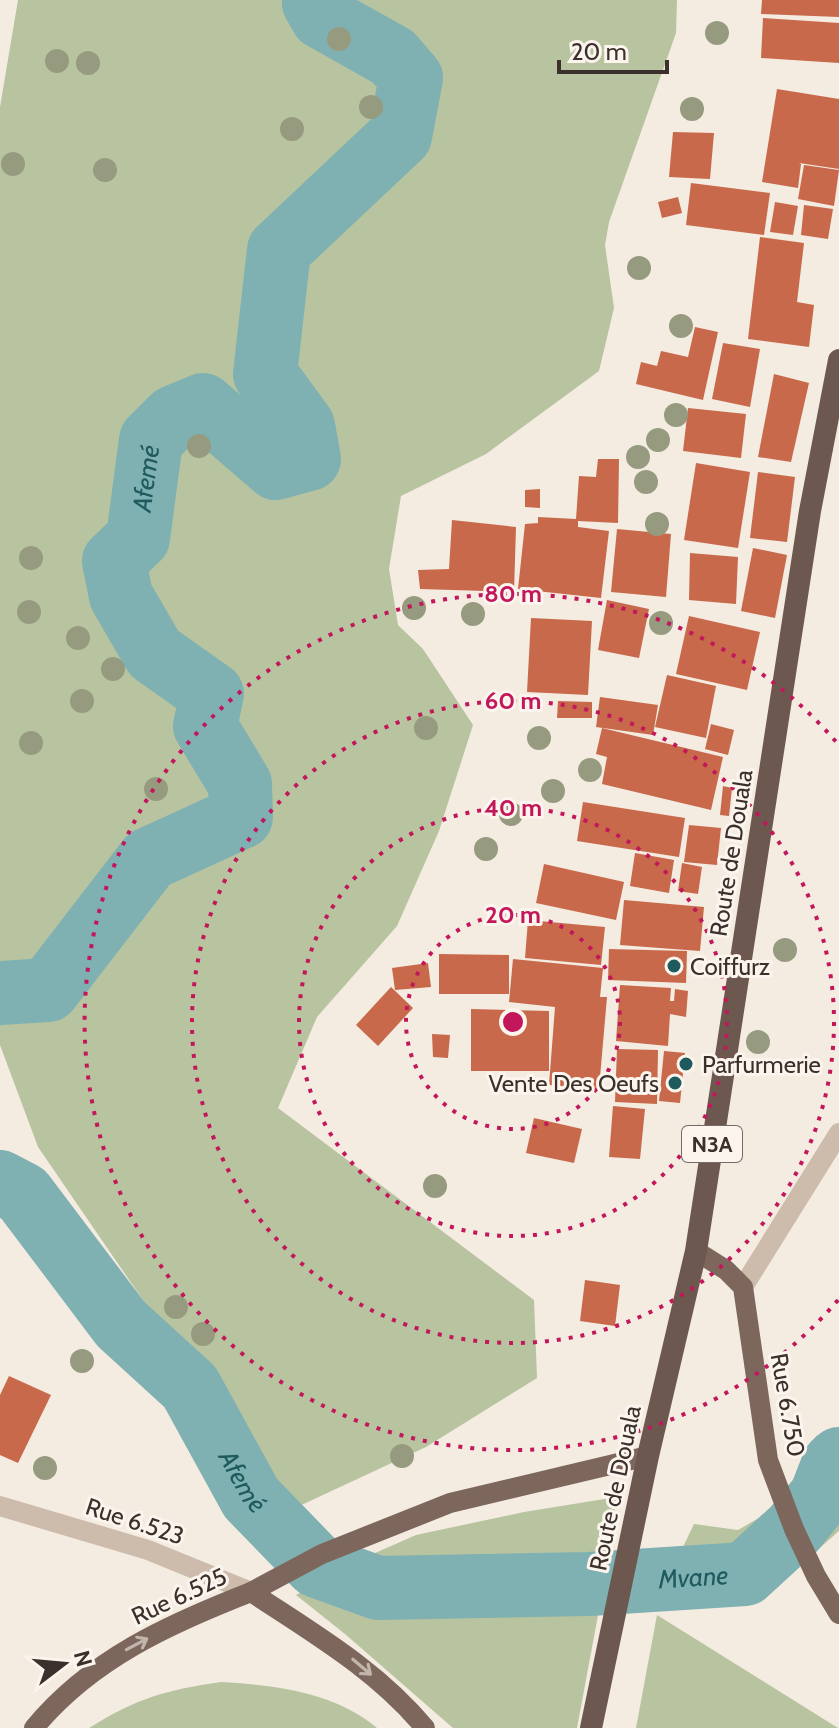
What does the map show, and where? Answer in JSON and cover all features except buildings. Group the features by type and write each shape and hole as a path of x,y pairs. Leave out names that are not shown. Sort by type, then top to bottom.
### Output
{"highway":[{"name":"Route de Douala","path":"591,1728 648,1456 696,1251 810,511 839,360"}],"main road":[{"path":"696,1251 726,1270 743,1287"},
{"name":"Rue 6.750","path":"743,1287 768,1460 794,1529 816,1576 839,1614"},
{"path":"251,1592 322,1554 450,1503 648,1456"},
{"name":"Rue 6.525","path":"34,1728 72,1687 115,1655 183,1619 251,1592 351,1657 403,1701 425,1728"}],"street":[{"path":"743,1287 839,1133"},
{"name":"Rue 6.523","path":"0,1506 148,1550 251,1592"}],"green space":[{"path":"18,0 677,0 676,33 609,222 605,245 614,308 599,371 486,454 401,496 389,569 398,625 423,649 473,725 439,831 397,926 317,1017 278,1108 534,1300 537,1378 426,1447 295,1508 184,1360 38,1147 0,1045 0,107"},
{"path":"839,1428 839,1531 814,1553 713,1607 663,1605 656,1581 659,1574 670,1574 694,1524 738,1530 792,1499 824,1442"},
{"path":"617,1497 577,1728 453,1728 296,1595 357,1561 416,1535 524,1512"},
{"path":"657,1615 838,1728 636,1728"},
{"path":"221,1682 283,1688 323,1698 377,1728 89,1728 122,1709 152,1697"}],"waterway":[{"name":"Afemé","path":"0,993 48,990 149,859 241,817 240,784 205,726 212,694 154,653 121,596 114,561 138,538 151,440 174,417 203,405 276,468 309,459 303,426 265,374 279,250 400,136 411,78 393,57 322,17 315,0"},
{"name":"Afemé","path":"0,1182 23,1194 121,1324 190,1387 251,1498 317,1566 378,1588 589,1584 745,1574 794,1529 821,1496 833,1465 839,1459"}],"place":[{"name":"Coiffurz","path":"674,966"},
{"name":"Parfurmerie","path":"686,1064"},
{"name":"Vente Des Oeufs","path":"675,1083"}],"water label":[{"name":"Mvane","path":"694,1577"}]}
